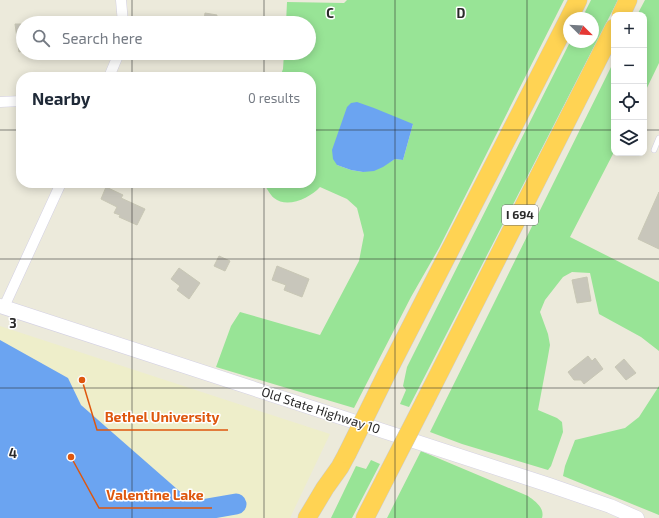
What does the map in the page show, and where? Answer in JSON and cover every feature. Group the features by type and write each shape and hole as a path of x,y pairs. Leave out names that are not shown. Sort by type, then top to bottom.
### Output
{"highway":[{"path":"572,12 578,0"},
{"path":"622,12 628,0"},
{"path":"307,518 343,460 563,30"},
{"name":"I 694","path":"365,518 611,34"},
{"path":"319,518 331,494 343,460"}],"street":[{"path":"121,0 122,16"},
{"path":"111,72 116,60"},
{"path":"0,102 16,102"},
{"path":"2,307 59,188"},
{"name":"Old State Highway 10","path":"2,307 549,484 610,506 637,518"}],"lane":[{"path":"654,150 659,138"}],"shaded area":[{"path":"0,326 330,434 290,518 0,518"}],"green space":[{"path":"347,0 564,0 439,248 411,297 354,408 216,367 231,326 240,312 320,335 359,261 364,235 357,208 347,199 320,187 310,195 298,201 285,202 274,198 266,188 316,188 316,72 282,72 284,60 316,60 316,16 286,16 287,2 344,3","holes":["413,124 403,160 395,159 363,172 337,165"]},
{"path":"591,0 618,0 599,37 599,12 585,12"},
{"path":"645,0 659,0 659,63 647,88 647,12 639,12"},
{"path":"567,48 593,48 409,407 400,404 406,390 403,386 407,367"},
{"path":"611,67 612,156 570,237 659,282 659,351 641,337 599,314 590,273 572,272 563,277 545,300 540,312 548,334 550,345 538,410 557,418 562,422 563,432 551,466 548,470 462,444 430,432"},
{"path":"659,386 659,515 563,476 565,466 575,440 625,428 639,417"},
{"path":"421,451 528,496 541,508 543,514 542,518 387,518"},
{"path":"371,460 380,464 352,518 331,518 356,466 366,469"}],"water":[{"path":"357,102 413,124 403,160 395,159 374,171 363,172 337,165 333,159 332,150 347,107 351,103"},
{"path":"0,340 68,378 81,405 201,510 195,518 0,518"}],"building":[{"path":"205,13 217,15 217,16 205,16"},
{"path":"106,188 108,188 123,195 121,198 145,209 137,225 119,217 120,215 114,213 117,207 101,199"},
{"path":"659,192 659,249 638,239"},
{"path":"219,256 230,261 225,271 214,266"},
{"path":"277,266 309,279 302,297 284,290 286,285 272,280"},
{"path":"179,268 200,283 189,299 177,290 180,286 171,279"},
{"path":"587,277 591,301 577,303 572,280"},
{"path":"588,356 592,361 595,358 603,369 584,384 581,380 574,380 568,372"},
{"path":"624,359 636,373 626,380 615,367"}],"waterway":[{"path":"173,512 201,510 236,504"}],"place":[{"name":"Bethel University","path":"82,380"},
{"name":"Valentine Lake","path":"71,457"}]}
